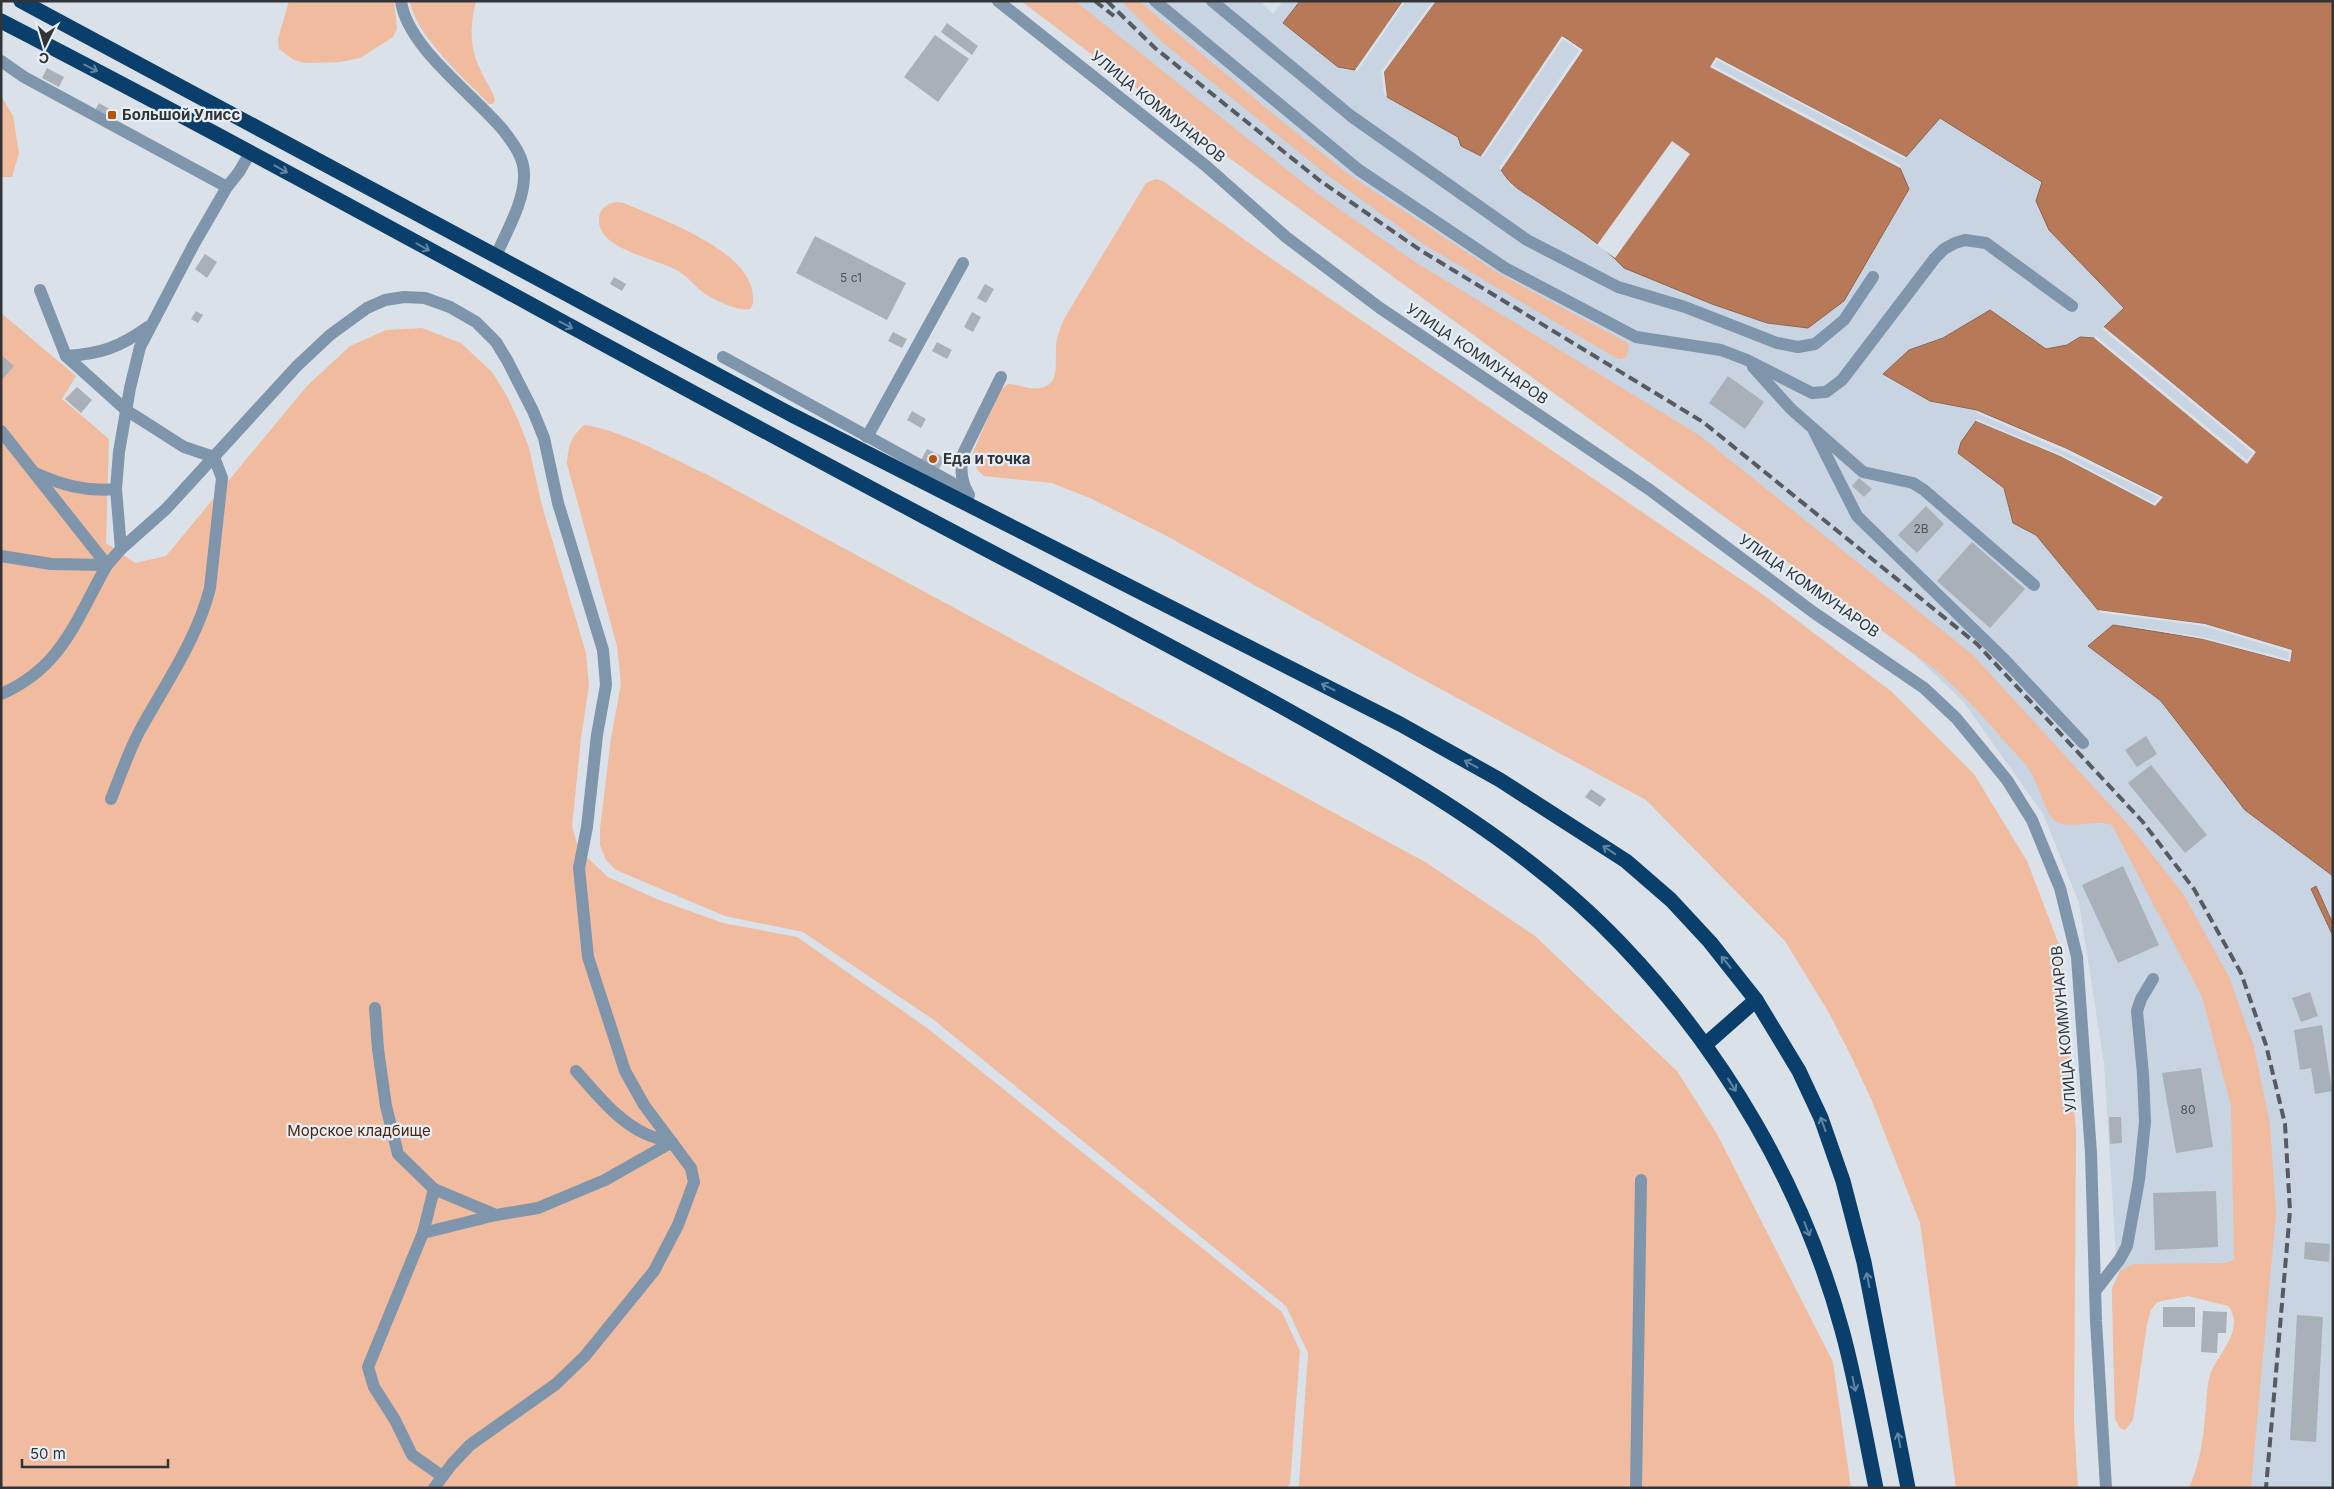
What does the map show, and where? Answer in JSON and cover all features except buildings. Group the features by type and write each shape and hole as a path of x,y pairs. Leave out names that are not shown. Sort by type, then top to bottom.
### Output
{"highway":[{"path":"21,1 792,415 1400,724 1500,780 1626,861 1671,900 1710,942 1756,1000 1799,1071 1820,1118 1843,1181 1864,1262 1908,1488"},
{"path":"1,22 144,95 780,440 1380,761 1477,825 1538,870 1620,944 1706,1044 1744,1104 1798,1207 1826,1276 1843,1333 1876,1488"},
{"path":"1706,1044 1756,1000"}],"street":[{"path":"401,1 403,15 418,42 486,110 517,147 524,173 520,198 496,256"},
{"name":"УЛИЦА КОММУНАРОВ","path":"998,1 1206,166 1286,237 1357,290 1650,490 1813,612 1924,688 1956,718 2007,780 2032,820 2060,888 2077,957 2091,1153 2106,1488"},
{"path":"1155,1 1359,170 1505,268 1636,337 1721,350 1747,360 1812,393 1826,392 1842,380 1944,248 1965,240 1986,243 2072,306"},
{"path":"1212,1 1351,116 1504,225 1527,240 1618,287 1685,307 1777,343 1798,347 1815,344 1844,320 1873,277"},
{"path":"1,61 24,77 227,187"},
{"path":"121,549 116,488 119,452 140,347 150,325 227,187 250,153"},
{"path":"867,436 963,263"},
{"path":"40,290 66,356 126,410 184,447 214,457"},
{"path":"1,694 28,679 49,663 68,639 106,565 166,509 304,360 330,335 367,308 386,300 418,297 442,304 476,322 496,342 519,382 544,438 558,503 603,650 606,685 597,735 587,827 579,868 588,956 625,1071 644,1105 691,1168 694,1182 678,1225 654,1271 585,1356 556,1384 470,1445 442,1476 434,1488"},
{"path":"66,356 104,351 126,343 150,325"},
{"path":"723,357 967,491"},
{"path":"1747,360 1786,404 1814,431 1863,472 1913,483 1924,490 2034,585"},
{"path":"978,510 962,478 963,454 1001,377"},
{"path":"1,431 106,565"},
{"path":"1814,431 1857,516 2004,659 2083,743"},
{"path":"111,799 138,734 187,646 206,603 210,588 222,478 214,457"},
{"path":"32,472 71,487 87,490 116,488"},
{"path":"1,556 51,564 106,565"},
{"path":"2096,1290 2128,1246 2139,1180 2144,1122 2143,1074 2137,1011 2141,999 2153,979"},
{"path":"375,1008 378,1049 386,1106 398,1154 434,1189 496,1215"},
{"path":"576,1071 604,1102 630,1126 647,1135 672,1142"},
{"path":"422,1233 496,1215 538,1208 605,1180 672,1142"},
{"path":"1636,1488 1641,1180"},
{"path":"434,1189 422,1233 368,1367 374,1386 395,1420 412,1454 442,1476"}],"shaded area":[{"path":"1036,1 1260,1 1273,14 1283,1 1300,1 1283,23 1338,67 1354,70 1403,1 1436,1 1384,72 1458,137 1461,146 1562,36 1583,50 1501,169 1511,185 1555,214 1615,258 1624,268 1712,304 1767,323 1808,328 1900,168 1710,67 1716,57 1906,157 1940,118 2042,183 2049,230 2124,308 2104,327 2256,452 2247,464 2080,337 2067,345 2046,349 1990,310 1943,338 1909,350 1930,401 1977,410 2163,497 2155,506 1976,421 1961,442 1958,453 2004,488 2014,523 2036,535 2098,610 2205,624 2292,650 2290,662 2088,646 2161,701 2245,810 2333,876 2333,924 2316,887 2311,889 2333,936 2333,1488 2246,1488 2257,1295 2117,1272 2104,1063 2079,903 2043,814 1963,701 1829,574"},
{"path":"1300,1 1403,1 1355,70 1338,67 1283,23"},
{"path":"1436,1 2333,1 2333,876 2245,810 2161,701 2088,646 2113,625 2203,639 2289,662 2292,650 2205,624 2098,610 2036,535 2013,523 2004,488 1958,453 1961,442 1976,421 2060,456 2155,506 2162,496 2067,449 1977,410 1930,401 1883,374 1909,350 1943,338 1990,310 2046,349 2067,345 2080,337 2094,338 2247,463 2256,452 2104,327 2124,308 2049,230 2036,201 2042,182 1940,118 1906,157 1716,57 1711,67 1900,168 1909,189 1844,301 1808,328 1767,323 1712,304 1624,268 1574,226 1519,190 1501,170 1583,50 1563,36 1481,156 1461,146 1458,137 1387,97 1384,72"},
{"path":"2316,886 2333,924 2333,936 2311,889"}],"green space":[{"path":"289,1 394,1 397,29 393,37 360,58 340,62 305,63 294,60 279,49 278,39"},
{"path":"410,1 476,1 472,28 474,53 494,96 493,104 489,104 442,56 421,28"},
{"path":"1021,1 1075,1 1311,189 1412,260 1699,435 1973,655 2132,829 2184,895 2229,977 2254,1047 2270,1124 2276,1213 2251,1488 2189,1488 2202,1444 2210,1375 2228,1342 2234,1323 2233,1315 2228,1306 2188,1296 2157,1302 2151,1310 2147,1324 2133,1420 2125,1430 2120,1428 2115,1419 2112,1288 2120,1271 2133,1264 2227,1263 2234,1259 2231,1106 2202,997 2112,825 2105,823 2072,825 2058,823 2050,815 2033,776 2025,764 1991,725 1936,670 1225,155"},
{"path":"1121,1 1139,1 1278,118 1351,176 1498,273 1626,342 1629,346 1626,358 1619,359 1611,355 1423,244 1326,174 1162,42"},
{"path":"1,96 13,116 19,153 12,177 1,177"},
{"path":"1156,179 1163,181 1266,255 1762,594 1892,692 1974,774 2027,861 2061,950 2076,1132 2074,1424 2078,1488 1956,1488 1920,1223 1872,1101 1829,1013 1785,941 1646,800 1411,673 1167,536 1092,499 1052,483 984,476 978,471 974,463 973,452 1000,390 1008,384 1040,388 1051,383 1055,373 1058,334 1064,319 1146,183"},
{"path":"616,202 624,203 678,226 717,248 734,261 746,275 752,290 752,307 750,309 740,309 727,305 704,293 678,271 618,246 601,230 599,219 600,212 604,207"},
{"name":"Морское кладбище","path":"1,313 76,376 62,399 109,439 106,543 135,563 166,556 307,386 350,346 386,330 422,328 461,343 492,372 507,396 519,422 529,448 542,506 586,653 589,685 581,738 572,827 579,850 608,877 659,900 723,923 797,937 927,1028 1282,1312 1300,1351 1290,1484 1287,1488 1,1488"},
{"path":"584,425 614,432 710,476 1427,863 1535,936 1677,1071 1717,1134 1833,1362 1851,1488 1297,1488 1299,1485 1308,1353 1286,1306 934,1020 803,932 725,916 616,870 606,860 600,845 600,829 611,738 621,684 617,646 567,464 571,442"}],"pier":[{"path":"1403,1 1405,2 1357,72 1355,70"},
{"path":"1433,1 1436,1 1384,72 1387,97 1384,94 1381,71"},
{"path":"1562,36 1583,50 1501,170 1499,168 1579,50 1563,39 1483,157 1481,156"},
{"path":"1716,57 1906,157 1905,159 1717,60 1714,66 1901,165 1900,168 1710,67"},
{"path":"1672,141 1690,154 1615,258 1597,245"},
{"path":"2104,327 2256,452 2247,464 2094,338 2096,336 2247,460 2253,453 2102,329"},
{"path":"1977,411 2067,449 2163,497 2155,506 2060,456 1976,421 1976,419 2061,454 2154,503 2159,497 2066,452 1977,413"},
{"path":"2098,610 2205,624 2292,650 2290,662 2203,639 2111,623 2203,637 2288,659 2289,652 2204,626 2101,613"}],"railway":[{"path":"1095,1 1114,16"},
{"path":"1107,1 1155,48 1319,180 1420,250 1703,422 1977,644 2142,821 2194,889 2241,973 2266,1045 2285,1124 2290,1211 2266,1488"}],"place":[{"name":"Большой Улисс","path":"112,115"},
{"name":"Еда и точка","path":"933,459"}]}
